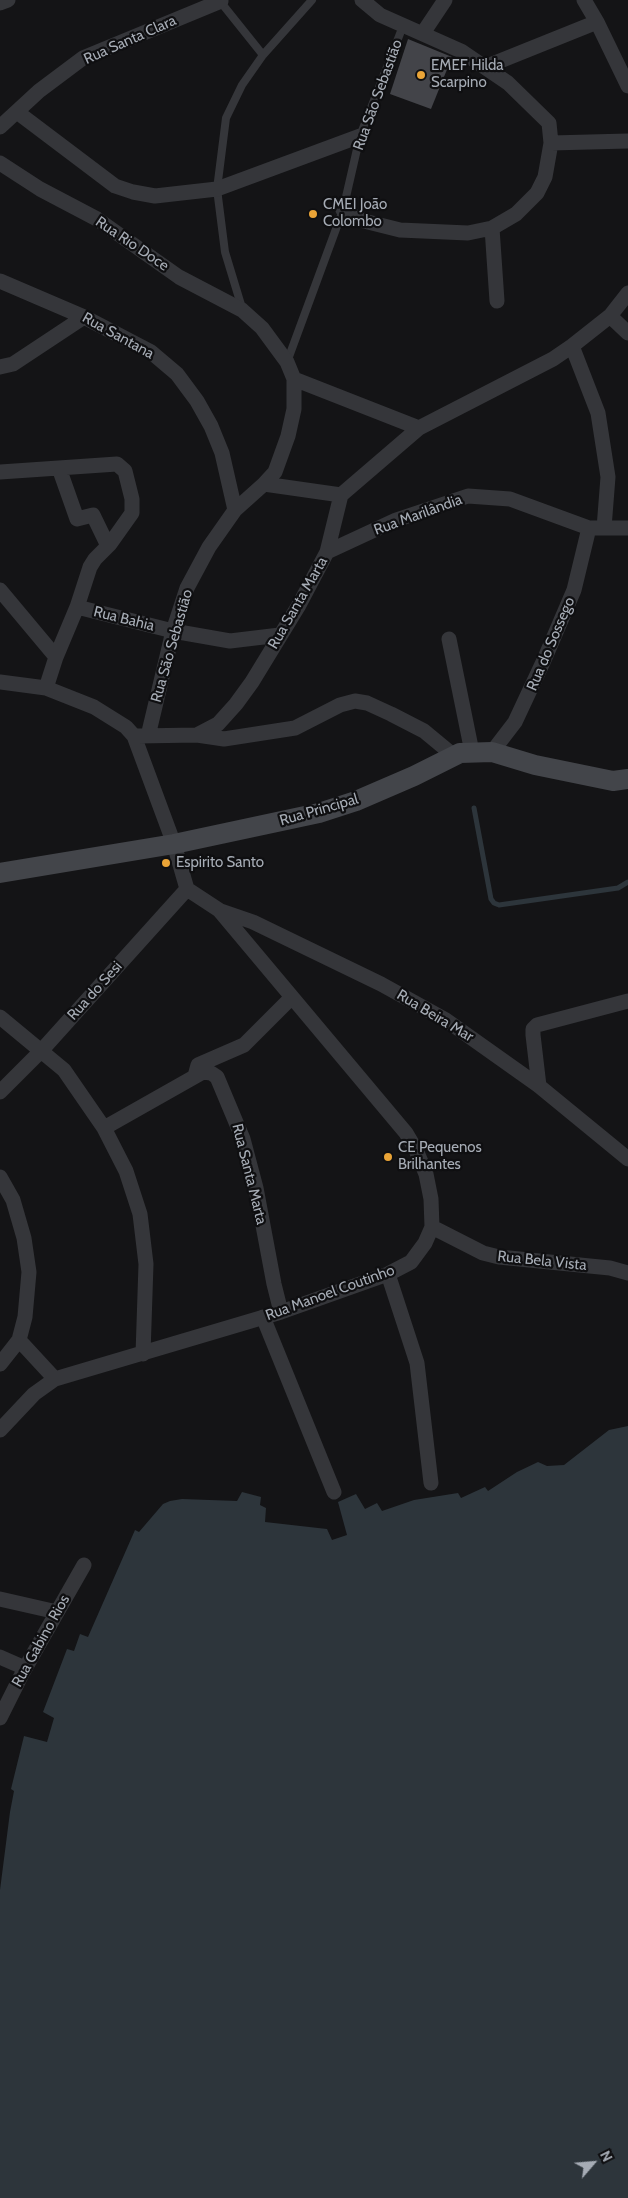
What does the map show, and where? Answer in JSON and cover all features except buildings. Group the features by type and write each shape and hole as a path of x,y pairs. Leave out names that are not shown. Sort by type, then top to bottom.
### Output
{"street":[{"path":"0,3 8,0"},
{"path":"343,210 364,221 400,230 468,233 492,228 516,214 537,192 545,177 551,144 549,123 508,83 461,51 380,15 362,0"},
{"path":"423,33 445,0"},
{"path":"584,0 597,22 628,86"},
{"name":"Rua Santa Clara","path":"0,127 38,91 83,58 220,1"},
{"path":"485,67 597,22"},
{"path":"17,112 115,186 155,196 217,189 360,136"},
{"path":"551,144 628,141"},
{"name":"Rua Rio Doce","path":"0,163 40,189 97,219 179,277 242,310 262,328 287,362 294,379"},
{"path":"492,228 497,300"},
{"name":"Rua Santana","path":"0,281 84,317 151,352 177,374 197,401 211,426 222,453 235,510"},
{"path":"264,484 341,495 419,428 553,359 572,346 610,316 628,293"},
{"path":"610,316 628,333"},
{"path":"0,367 13,364 84,317"},
{"path":"572,346 598,414 608,477 604,528"},
{"path":"294,379 419,428"},
{"name":"Rua São Sebastião","path":"141,736 187,588 209,547 235,510 275,472 288,436 294,409 294,379"},
{"path":"0,472 117,464 125,471 132,499 132,513 108,546 93,515 77,519 59,468"},
{"name":"Rua Santa Marta","path":"141,736 197,735 218,724 236,704 299,605 327,552 341,495"},
{"name":"Rua Marilândia","path":"327,552 396,520 468,496 510,499 588,528 628,528"},
{"name":"Rua do Sossego","path":"492,752 515,722 574,590 588,528"},
{"name":"Rua Bahia","path":"108,546 90,567 77,607 173,631 230,642 280,635"},
{"path":"0,590 56,658"},
{"path":"46,688 77,607"},
{"path":"450,639 463,753"},
{"path":"0,682 46,688 94,707 141,736 187,889"},
{"path":"197,735 224,740 295,728 340,705 355,701 367,703 463,753"},
{"name":"Rua Principal","path":"0,873 174,844 329,810 356,801 463,753 492,752 535,765 623,781"},
{"name":"Rua Manoel Coutinho","path":"0,1430 34,1394 55,1380 281,1312 388,1274 411,1262 425,1243 432,1227 431,1199 426,1174 411,1141 219,910 187,889"},
{"name":"Rua do Sesi","path":"0,1092 42,1050 187,889"},
{"name":"Rua Beira Mar","path":"219,910 253,922 380,984 438,1015 539,1086 628,1159"},
{"path":"194,1077 198,1065 244,1045 292,997"},
{"path":"539,1086 533,1035 533,1029 537,1025 628,1000"},
{"path":"0,1017 64,1070 104,1128 126,1171 140,1214 146,1264 144,1354"},
{"name":"Rua Santa Marta","path":"104,1128 203,1072 211,1073 217,1077 243,1139 256,1188 281,1312"},
{"path":"0,1177 13,1200 24,1238 29,1272 25,1317 19,1340 0,1364"},
{"name":"Rua Bela Vista","path":"432,1227 483,1253 491,1255 610,1268 628,1273"},
{"path":"388,1274 417,1363 431,1483"},
{"path":"263,1317 334,1492"},
{"path":"19,1340 55,1380"},
{"name":"Rua Gabino Rios","path":"0,1718 25,1668 84,1565"},
{"path":"0,1598 57,1612"},
{"path":"0,1657 25,1668"}],"lane":[{"path":"242,310 225,252 217,189 226,118 242,86 263,55 312,0"},
{"path":"220,1 263,55"},
{"name":"Rua São Sebastião","path":"287,362 343,210 360,136 404,26"}],"shaded area":[{"path":"628,1426 628,2198 0,2198 0,1890 14,1791 11,1789 24,1736 47,1742 54,1718 43,1712 67,1649 74,1651 80,1634 88,1637 135,1530 139,1532 163,1504 170,1501 182,1499 237,1501 242,1492 261,1497 260,1505 266,1508 265,1522 327,1529 332,1540 347,1535 338,1502 356,1494 365,1509 377,1503 382,1511 414,1500 458,1493 461,1498 485,1487 488,1491 517,1472 538,1462 547,1466 564,1465 609,1430"}],"waterway":[{"path":"474,808 491,899 494,903 499,905 618,888 628,882"}],"place":[{"name":"EMEF Hilda Scarpino","path":"421,75"},
{"name":"CMEI João Colombo","path":"313,214"},
{"name":"Espirito Santo","path":"166,863"},
{"name":"CE Pequenos Brilhantes","path":"388,1157"}]}
